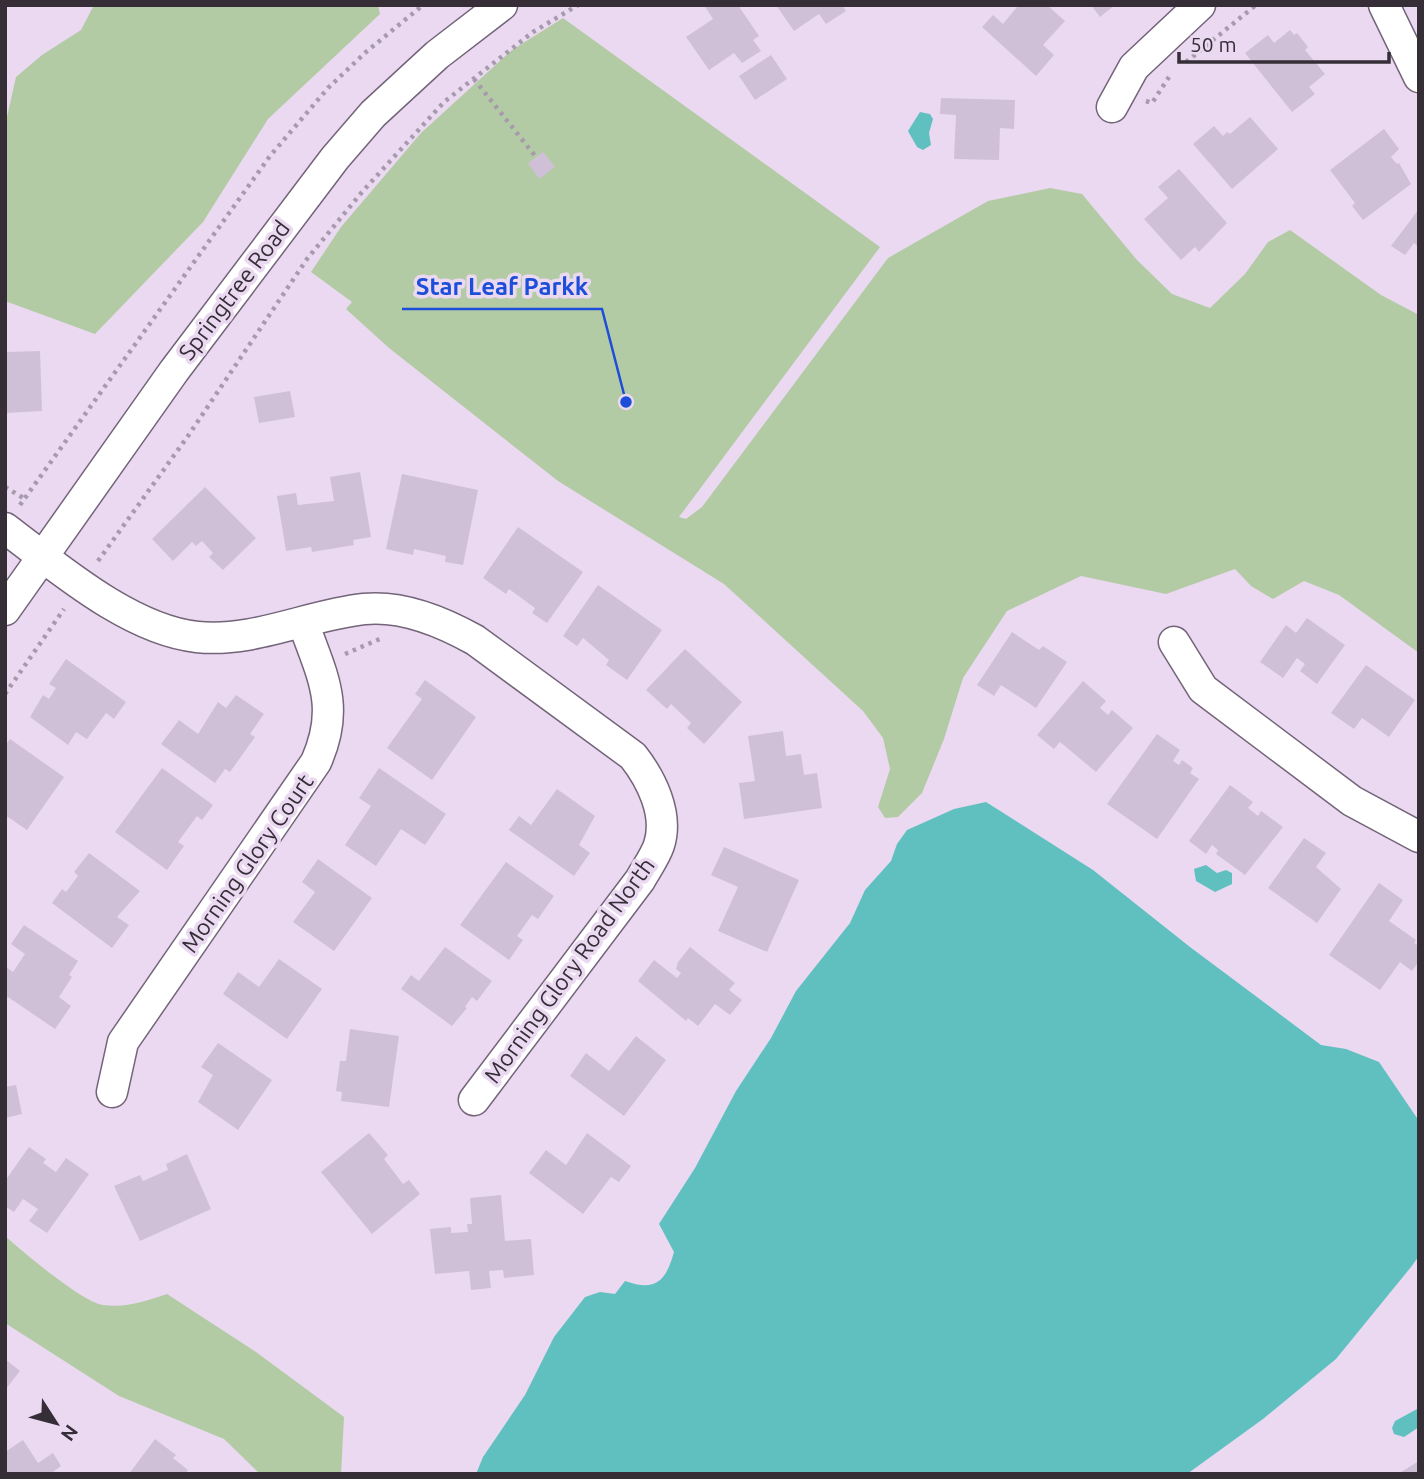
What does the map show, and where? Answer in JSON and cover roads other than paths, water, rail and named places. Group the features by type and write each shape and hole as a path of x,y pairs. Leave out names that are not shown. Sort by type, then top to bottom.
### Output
{"street":[{"name":"Springtree Road","path":"5,610 174,371 335,158 373,114 437,55 502,5"},
{"path":"1115,101 1134,67 1200,5"},
{"path":"1384,5 1419,77"},
{"path":"10,520 43,556 157,629 198,637 244,636 303,622"},
{"name":"Morning Glory Road North","path":"303,622 365,609 403,612 448,625 486,648 634,756 648,775 657,796 660,844 640,880 474,1100"},
{"name":"Morning Glory Court","path":"112,1092 123,1042 316,762 326,734 329,697 303,622"},
{"path":"1174,642 1203,689 1352,801 1419,837"}],"place":[{"name":"Star Leaf Parkk","path":"626,402"}]}
